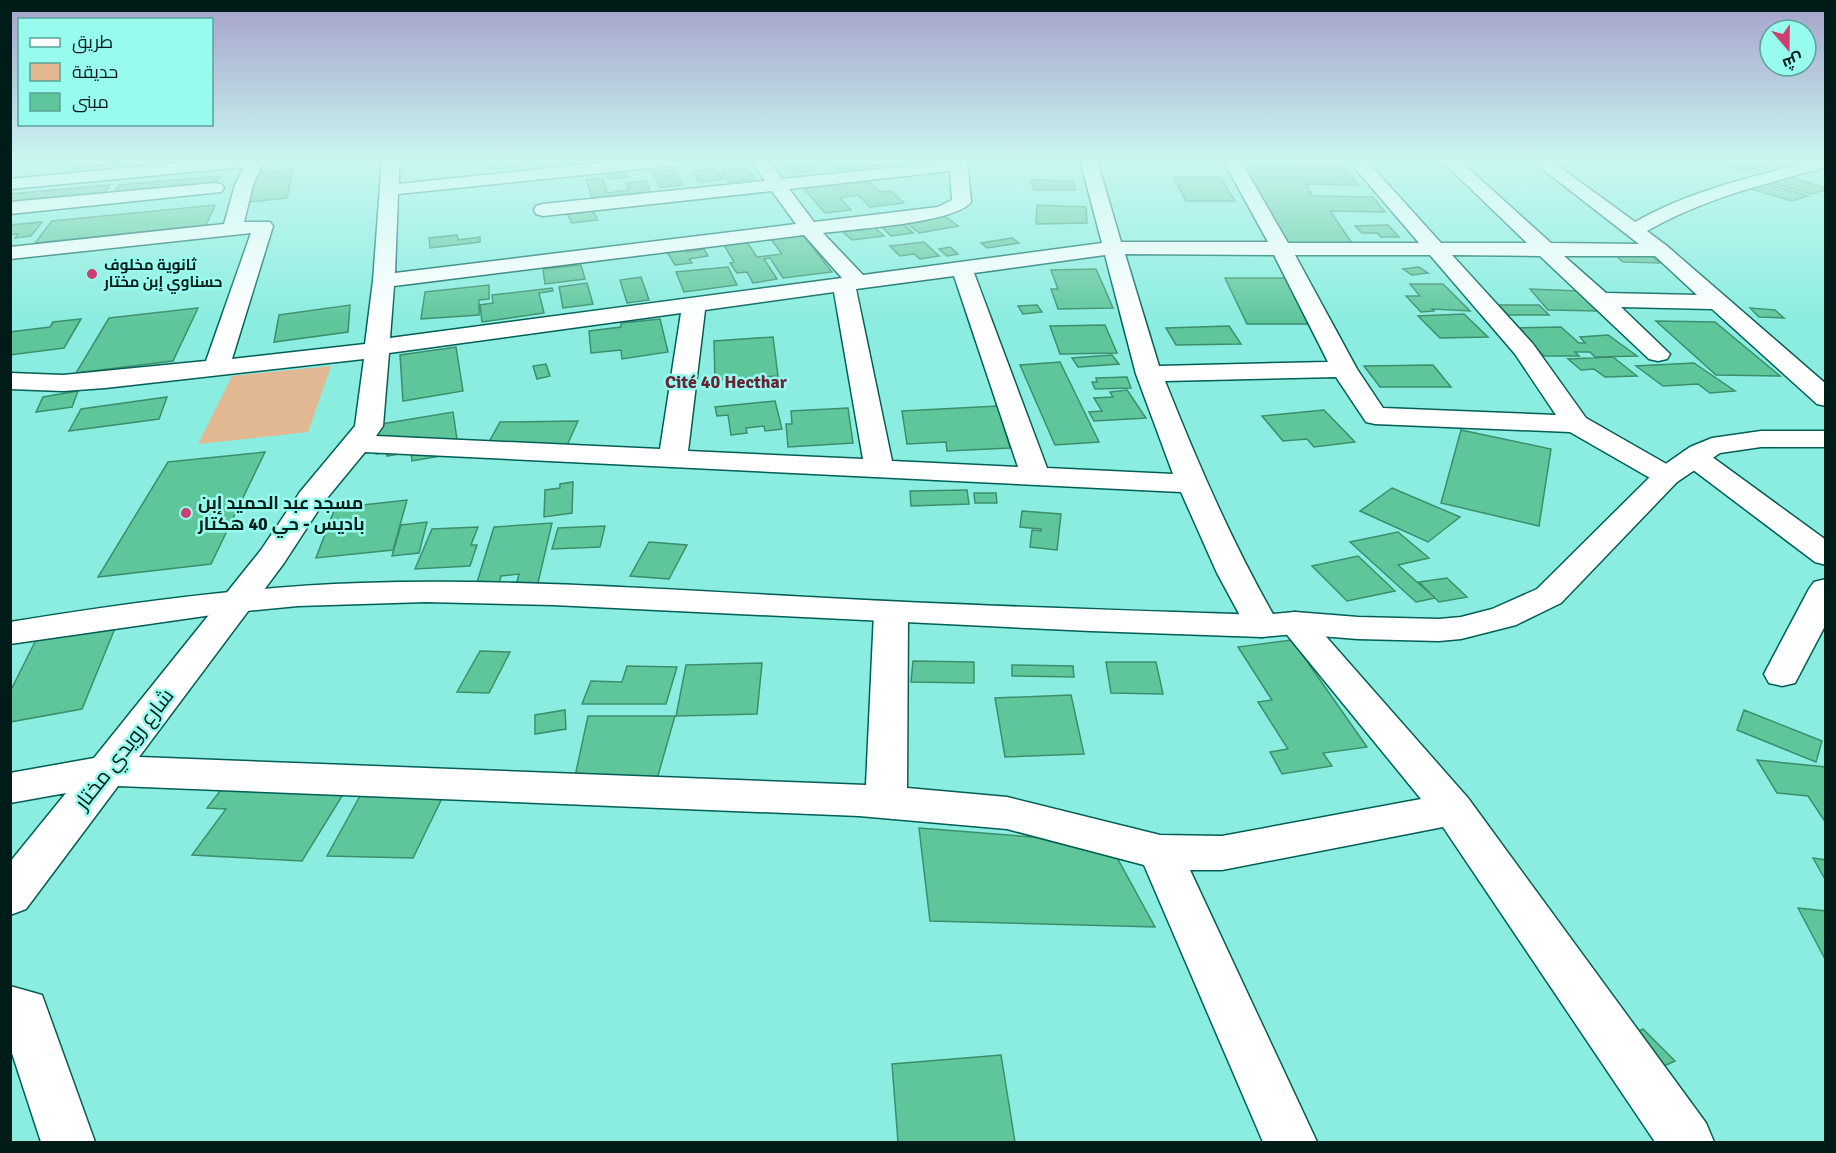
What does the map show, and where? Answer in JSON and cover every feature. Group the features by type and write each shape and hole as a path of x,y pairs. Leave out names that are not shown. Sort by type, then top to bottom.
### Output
{"street":[{"path":"232,231 236,214"},
{"name":"شارع رويدي مختار","path":"10,896 273,556 311,498 369,426 384,281 388,214"},
{"path":"544,214 556,261"},
{"path":"798,214 851,284 879,469"},
{"path":"384,281 928,214"},
{"path":"1103,214 1149,374 1192,484 1233,573 1279,625 1453,809 1687,1143"},
{"path":"1261,214 1344,369 1375,417 1575,424 1680,467 1826,555"},
{"path":"1404,214 1524,350 1575,424"},
{"path":"1506,214 1658,354"},
{"path":"1613,214 1660,250 1826,398"},
{"path":"1635,230 1663,214"},
{"path":"10,253 263,226 216,369"},
{"path":"10,381 85,382 216,369 1113,248 1660,250"},
{"path":"962,268 1036,477"},
{"path":"1598,300 1716,302"},
{"path":"673,459 694,304"},
{"path":"1149,374 1344,369"},
{"path":"10,633 123,615 236,602 325,594 453,593 602,597 891,613 1359,628 1439,630 1461,628 1504,617 1549,596 1680,467 1712,446 1761,439 1826,439"},
{"path":"357,443 1192,484"},
{"path":"1782,674 1826,589"},
{"path":"886,802 891,613"},
{"path":"10,788 108,771 886,802 1007,813 1160,852 1222,853 1453,809"},
{"path":"1160,852 1290,1143"},
{"path":"10,1008 24,1011 68,1143"}],"green space":[{"path":"331,366 308,432 198,444 232,376"}],"building":[{"path":"125,214 211,214 206,225 35,243 52,221"},
{"path":"567,214 595,214 598,220 572,223"},
{"path":"942,214 958,226 919,233 903,220"},
{"path":"1037,214 1086,214 1087,223 1036,224"},
{"path":"1269,214 1332,214 1354,246 1286,244"},
{"path":"899,220 913,233 891,236 878,223"},
{"path":"42,222 31,236 15,238 18,234 10,235 10,225"},
{"path":"868,222 884,236 852,240 841,230"},
{"path":"1388,225 1399,237 1381,237 1377,233 1362,233 1355,226"},
{"path":"457,235 458,240 480,237 480,242 430,248 429,238"},
{"path":"803,235 832,272 783,278 770,258 764,259 777,279 753,283 747,272 737,273 730,263 734,262 724,245 747,242 757,257 782,254 771,239"},
{"path":"1012,238 1019,243 987,248 981,243"},
{"path":"924,242 939,256 920,259 914,254 900,256 890,246"},
{"path":"950,247 958,254 947,256 939,249"},
{"path":"686,249 687,252 704,249 708,256 689,259 692,263 675,265 667,252"},
{"path":"1611,251 1647,252 1660,263 1623,262"},
{"path":"581,265 585,279 545,284 543,269"},
{"path":"728,267 737,285 684,292 676,272"},
{"path":"1419,267 1428,273 1412,275 1403,269"},
{"path":"1096,269 1113,308 1058,309 1051,289 1058,289 1051,270"},
{"path":"641,277 649,300 627,303 620,280"},
{"path":"1225,278 1285,278 1312,324 1247,324"},
{"path":"587,283 593,304 563,308 559,287"},
{"path":"1410,284 1443,284 1470,311 1432,309 1434,311 1421,312 1406,296 1420,296"},
{"path":"489,285 489,299 479,300 479,315 421,319 425,292"},
{"path":"552,288 553,291 539,293 544,313 482,322 480,305 493,303 492,295"},
{"path":"1530,289 1578,291 1598,311 1548,310"},
{"path":"350,305 348,332 274,342 279,315"},
{"path":"1037,305 1042,312 1023,314 1018,306"},
{"path":"1499,305 1539,305 1549,315 1508,315"},
{"path":"198,308 173,361 76,373 109,318"},
{"path":"1750,308 1775,310 1784,318 1759,317"},
{"path":"1464,314 1488,337 1440,338 1418,316"},
{"path":"81,319 64,348 10,355 10,332 50,327 53,322"},
{"path":"660,319 668,352 622,359 621,350 591,353 589,331 621,327 621,323"},
{"path":"1656,321 1715,322 1780,376 1716,375"},
{"path":"1105,325 1117,353 1060,354 1050,326"},
{"path":"1229,326 1241,344 1176,345 1166,328"},
{"path":"1561,327 1579,343 1585,343 1580,337 1608,335 1637,356 1595,357 1590,352 1575,352 1579,356 1544,356 1517,328"},
{"path":"773,337 778,376 715,380 714,341"},
{"path":"456,347 463,391 403,401 400,355"},
{"path":"1112,355 1119,364 1078,367 1072,358"},
{"path":"1613,357 1637,376 1605,377 1594,369 1581,370 1568,359"},
{"path":"1060,362 1099,442 1055,445 1020,365"},
{"path":"1694,363 1735,391 1710,393 1698,384 1663,386 1636,366"},
{"path":"546,364 550,376 537,379 533,366"},
{"path":"1433,365 1451,387 1380,387 1364,366"},
{"path":"1127,377 1131,388 1095,389 1092,382 1097,382 1096,378"},
{"path":"1127,390 1146,418 1094,421 1089,412 1102,411 1094,398 1113,397 1110,392"},
{"path":"78,391 72,407 36,412 43,397"},
{"path":"167,397 159,419 69,431 81,409"},
{"path":"775,401 782,429 765,431 764,426 746,428 747,433 731,435 728,415 717,416 715,407"},
{"path":"998,406 1010,448 947,451 946,442 907,444 902,411"},
{"path":"848,408 853,443 788,447 786,424 792,424 791,411"},
{"path":"1324,410 1355,442 1314,447 1307,439 1283,441 1262,416"},
{"path":"453,412 459,453 412,461 411,452 387,456 387,452 376,454 376,425"},
{"path":"578,421 564,452 483,453 500,422"},
{"path":"1461,430 1551,449 1539,526 1441,503"},
{"name":"مسجد عبد الحميد إبن باديس - حي 40 هكتار","path":"265,452 211,564 98,577 168,462"},
{"path":"573,482 572,513 544,517 545,490 560,488 560,484"},
{"path":"1392,488 1460,517 1428,542 1360,511"},
{"path":"967,490 969,504 911,506 910,491"},
{"path":"974,493 996,493 997,503 975,503"},
{"path":"407,500 393,550 316,558 335,508"},
{"path":"1022,511 1061,514 1057,550 1030,547 1032,530 1041,531 1041,529 1020,527"},
{"path":"427,522 419,553 392,556 401,525"},
{"path":"552,523 537,587 515,589 519,574 501,576 498,587 475,589 494,527"},
{"path":"605,526 600,547 552,549 558,528"},
{"path":"478,527 471,545 477,545 470,566 415,569 432,529"},
{"path":"1398,532 1429,558 1398,565 1435,598 1416,602 1350,542"},
{"path":"649,542 687,545 669,579 630,576"},
{"path":"1358,556 1395,591 1347,601 1312,566"},
{"path":"1447,578 1467,597 1439,602 1419,582"},
{"path":"118,621 82,709 10,722 10,692 39,634"},
{"path":"1292,640 1367,747 1323,753 1332,766 1282,774 1270,752 1288,749 1258,702 1272,700 1238,647"},
{"path":"480,651 510,652 489,693 457,692"},
{"path":"913,661 974,662 974,683 911,682"},
{"path":"1106,662 1156,662 1163,694 1111,693"},
{"path":"762,663 757,714 676,716 686,665"},
{"path":"1012,665 1073,666 1074,677 1012,676"},
{"path":"627,666 677,667 666,704 582,704 591,681 622,682"},
{"path":"1071,695 1084,754 1005,757 995,698"},
{"path":"565,710 566,729 535,734 535,715"},
{"path":"1744,710 1822,741 1816,762 1737,730"},
{"path":"588,716 675,716 657,779 574,781"},
{"path":"1757,760 1826,767 1826,823 1808,796 1777,793"},
{"path":"224,786 347,788 302,861 192,855 226,809 207,808"},
{"path":"365,787 447,788 413,858 327,856"},
{"path":"919,828 1109,843 1155,927 930,921"},
{"path":"1813,858 1826,860 1826,881"},
{"path":"1798,908 1826,911 1826,961"},
{"path":"1643,1029 1675,1061 1657,1069 1626,1038"},
{"path":"1001,1055 1015,1142 898,1142 892,1064"}],"place":[{"name":"ثانوية مخلوف حسناوي إبن مختار","path":"92,274"},
{"name":"مسجد عبد الحميد إبن باديس - حي 40 هكتار","path":"186,513"}],"district":[{"name":"Cité 40 Hecthar","path":"726,382"}]}
